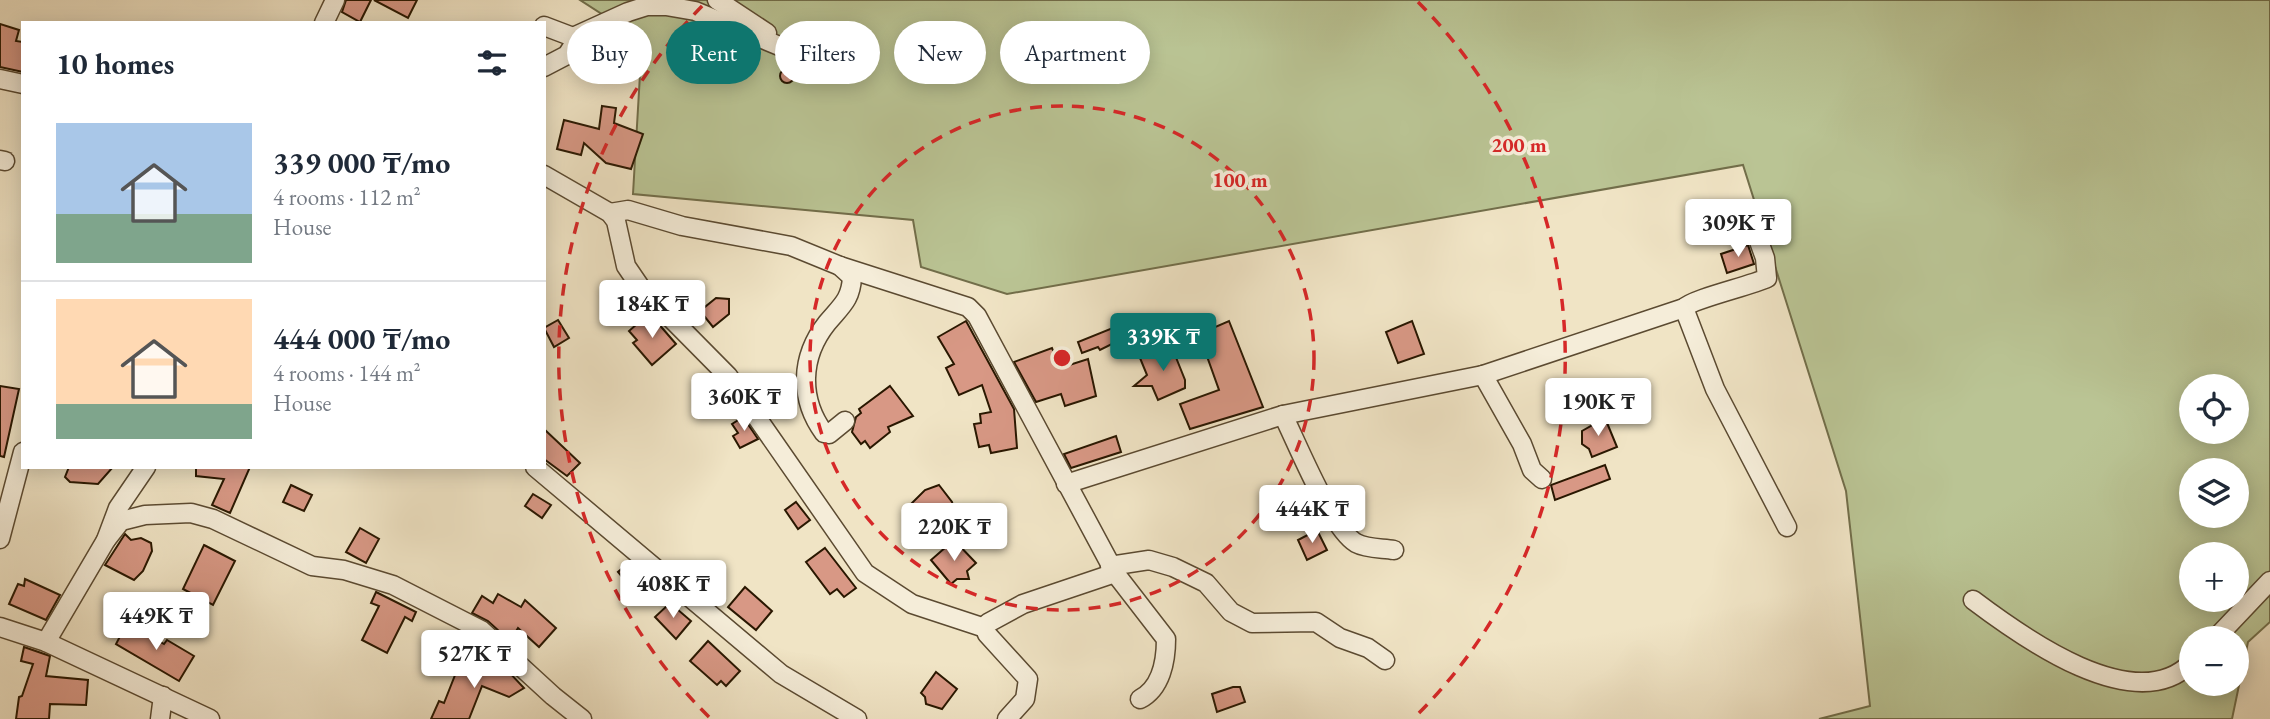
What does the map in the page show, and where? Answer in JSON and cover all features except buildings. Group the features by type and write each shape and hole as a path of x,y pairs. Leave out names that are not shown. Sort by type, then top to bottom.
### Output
{"street":[{"path":"325,21 335,0"},
{"path":"608,21 647,6 666,6 695,11 786,48 778,38 717,0"},
{"path":"546,27 567,35"},
{"path":"546,65 567,55"},
{"path":"0,79 21,84"},
{"path":"546,176 610,213 616,221 626,266 641,288 728,376 865,573 912,604 985,628 992,640 1023,670 1028,679 1029,690 1018,709 1007,719"},
{"path":"610,213 628,210 682,226 791,246 841,266 968,307 982,326 1112,569 1166,639 1166,651 1157,683 1151,693 1140,699"},
{"path":"1066,484 1283,415 1483,375 1684,308 1695,300 1729,293 1767,278 1765,258 1748,211"},
{"path":"841,266 852,277 851,293 817,338 807,367 807,401 811,416 824,433 829,434 845,421"},
{"path":"1684,308 1716,389 1787,527"},
{"path":"1483,375 1522,444 1532,470 1542,479"},
{"path":"1283,415 1325,501 1350,538 1359,544 1394,550"},
{"path":"0,539 21,460"},
{"path":"106,540 118,508 145,469"},
{"path":"537,469 781,674 857,719"},
{"path":"46,642 106,540 121,521 145,515 191,513 213,519 313,566 344,570 393,585 481,630 552,696 582,719"},
{"path":"985,628 992,618 1023,604 1112,569 1149,561 1173,567 1206,583 1231,612 1252,623 1316,622 1340,638 1368,648 1385,660"},
{"path":"2227,626 2270,580"},
{"path":"1973,600 2021,636 2100,676 2159,682 2179,673"},
{"path":"0,628 46,642 210,719"},
{"path":"160,719 163,696"}],"green space":[{"path":"580,0 2270,0 2270,622 2249,641 2249,626 2179,626 2179,696 2237,696 2232,719 1819,719 1870,706 1846,491 1743,165 1007,294 921,267 913,220 633,194 639,84 652,84 652,21 613,21"}]}
